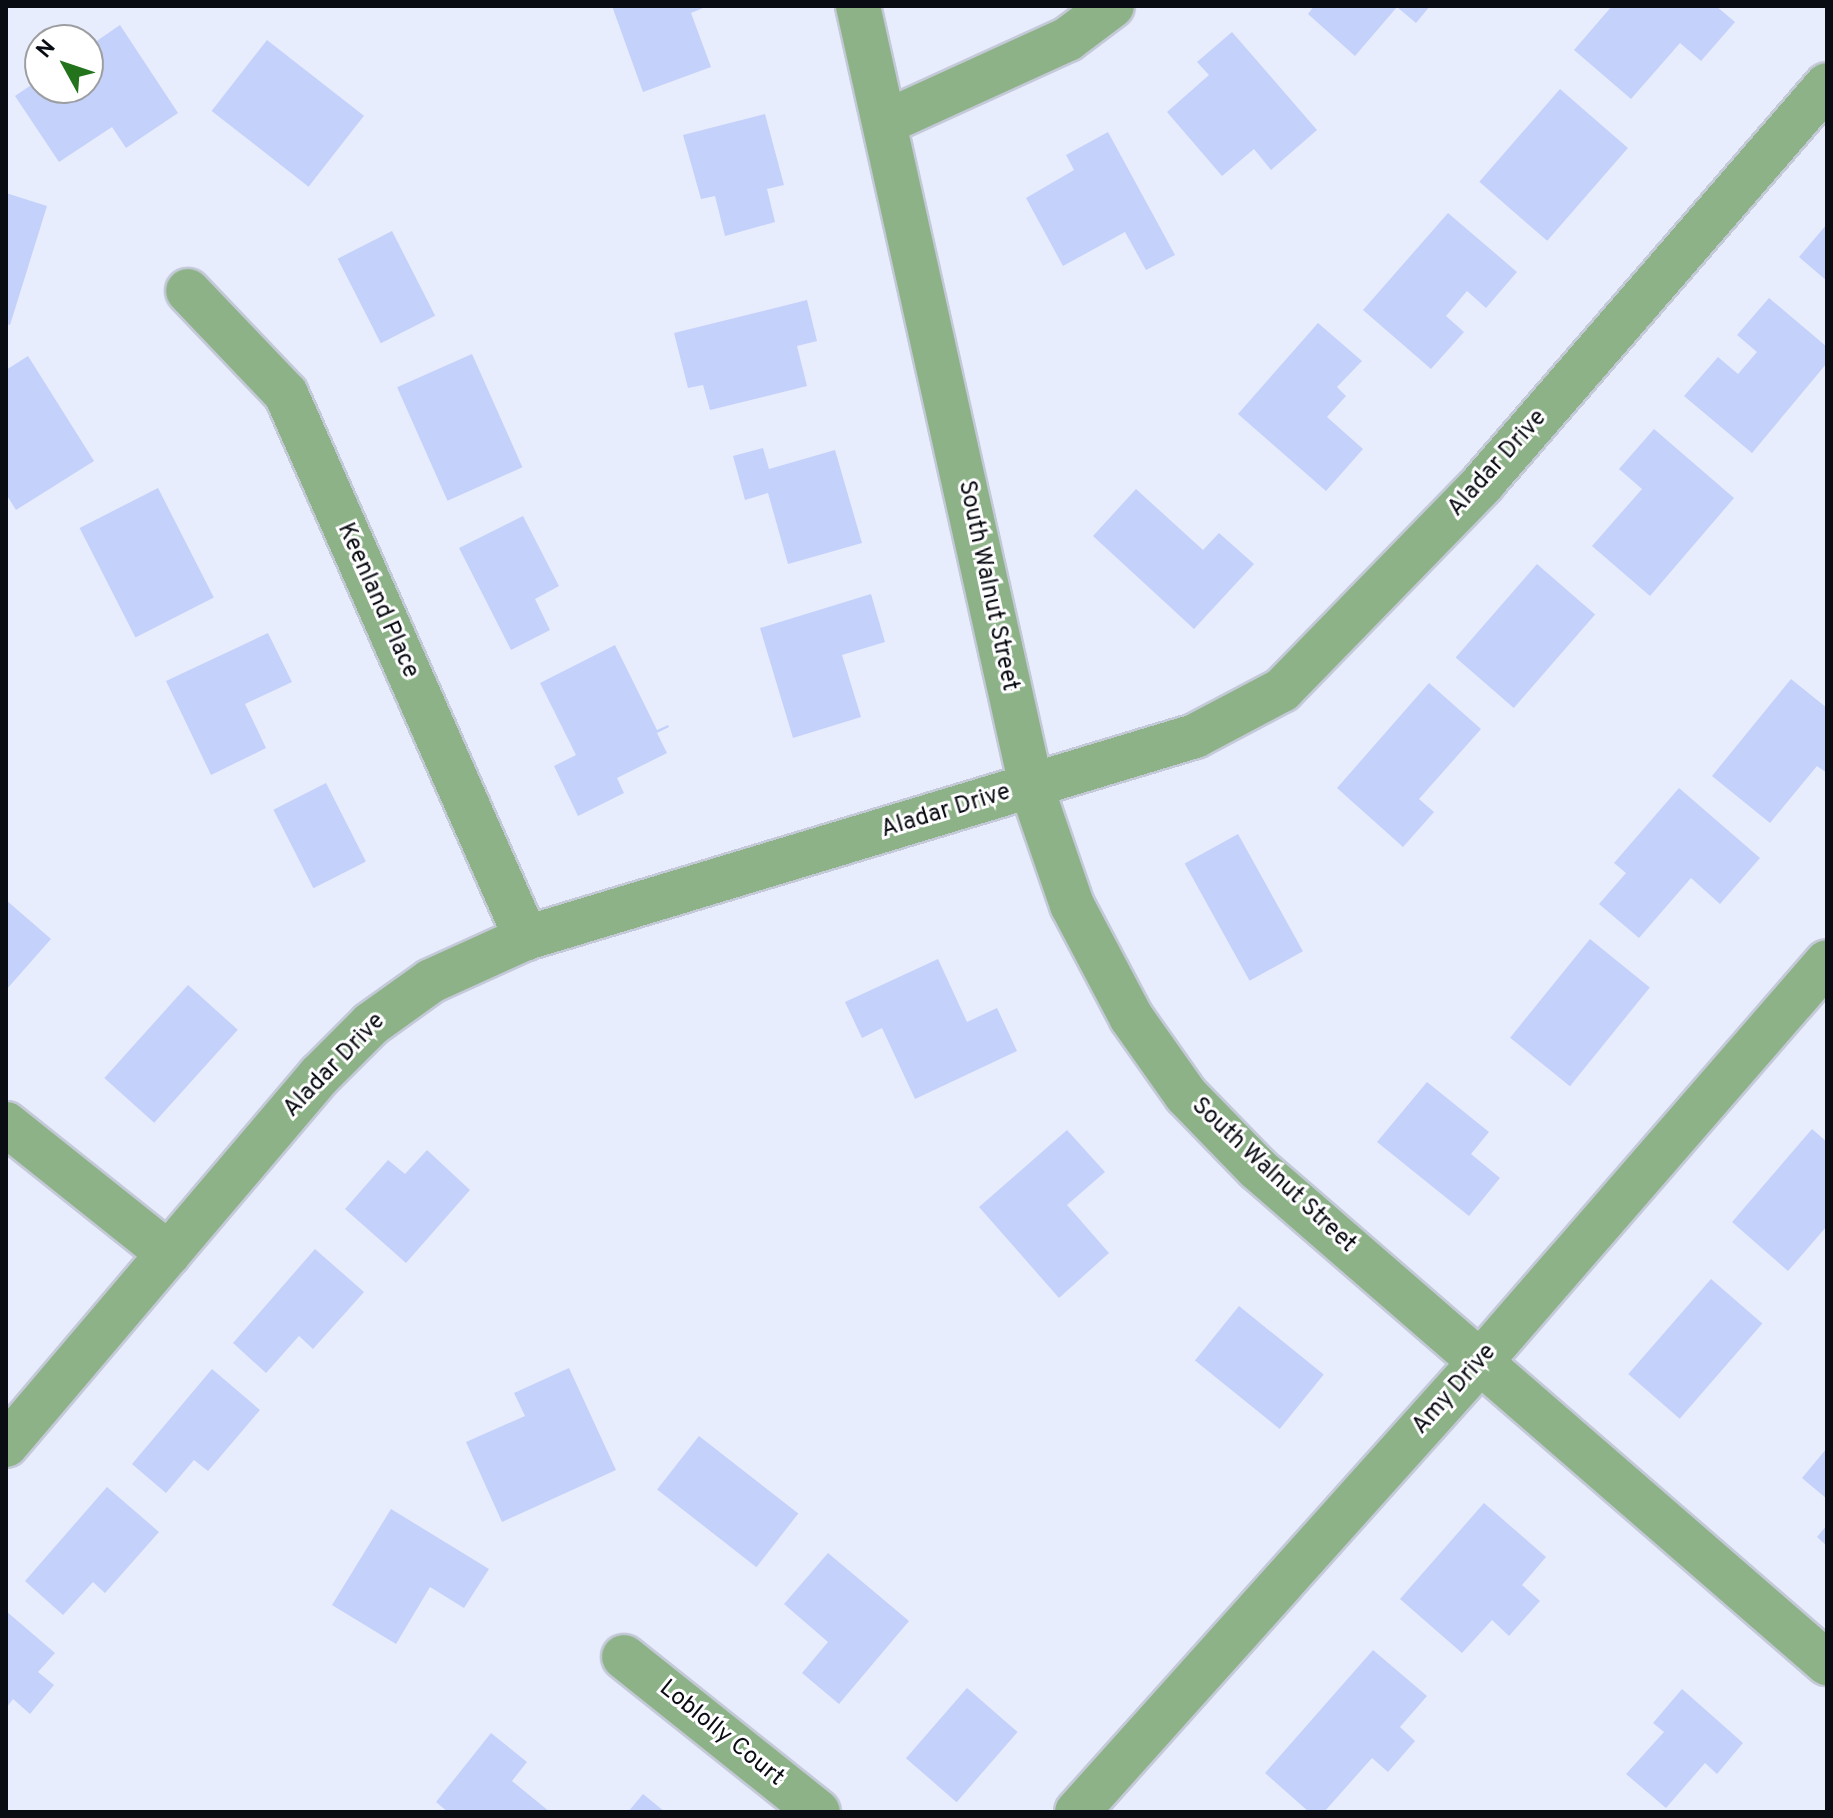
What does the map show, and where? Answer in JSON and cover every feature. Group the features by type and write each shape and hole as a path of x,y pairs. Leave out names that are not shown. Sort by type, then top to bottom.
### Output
{"street":[{"name":"South Walnut Street","path":"858,6 1031,786 1072,905 1131,1017 1186,1095 1258,1169 1827,1663"},
{"path":"886,122 1068,39 1112,6"},
{"name":"Aladar Drive","path":"6,1445 320,1075 371,1024 431,981 526,938 1195,736 1282,690 1483,483 1827,85"},
{"name":"Keenland Place","path":"188,291 286,394 526,938"},
{"name":"Amy Drive","path":"1077,1812 1481,1361 1827,962"},
{"path":"6,1124 169,1254"},
{"name":"Loblolly Court","path":"624,1657 818,1812"}],"building":[{"path":"612,6 708,6 691,13 711,67 643,92"},
{"path":"1314,6 1430,6 1416,23 1397,7 1355,56 1308,14"},
{"path":"1612,6 1716,6 1735,22 1701,61 1680,43 1631,99 1574,50"},
{"path":"120,25 178,113 126,148 112,127 59,162 15,96 24,90 24,104 104,104 104,36"},
{"path":"1232,32 1317,130 1271,170 1254,149 1222,176 1167,112 1209,75 1197,62"},
{"path":"267,40 364,116 309,187 212,111"},
{"path":"1560,89 1628,148 1547,241 1479,182"},
{"path":"765,114 784,185 767,189 775,222 725,236 715,196 701,199 683,135"},
{"path":"1108,132 1175,255 1146,270 1125,232 1063,266 1026,198 1074,170 1066,155"},
{"path":"6,193 47,206 10,325 6,324"},
{"path":"1448,213 1517,272 1486,308 1467,291 1446,316 1464,332 1431,369 1363,310"},
{"path":"1827,224 1827,281 1799,257"},
{"path":"392,231 435,316 381,343 338,259"},
{"path":"1769,298 1827,347 1827,363 1752,453 1684,396 1718,357 1738,374 1757,352 1737,335"},
{"path":"807,300 817,341 797,346 807,386 710,410 703,385 688,388 674,333"},
{"path":"1318,323 1362,361 1337,387 1346,396 1327,417 1363,449 1326,491 1238,414"},
{"path":"472,354 522,467 448,501 397,387"},
{"path":"28,356 94,461 16,510 6,494 6,370"},
{"path":"1654,429 1734,498 1650,596 1592,546 1642,489 1619,469"},
{"path":"763,448 769,469 835,450 862,543 788,564 768,493 745,500 733,456"},
{"path":"158,488 214,598 135,638 80,528"},
{"path":"1136,489 1203,550 1219,533 1254,564 1194,629 1093,536"},
{"path":"523,516 559,586 535,599 550,630 511,650 459,548"},
{"path":"1537,564 1595,615 1514,708 1456,658"},
{"path":"871,594 885,642 842,655 861,717 793,738 760,628"},
{"path":"268,633 292,682 245,704 266,748 211,775 166,681"},
{"path":"615,645 657,730 669,727 657,733 667,753 617,778 624,793 578,816 554,766 576,755 540,683"},
{"path":"1791,679 1827,708 1827,773 1817,766 1770,823 1712,776"},
{"path":"1429,683 1481,729 1419,799 1434,812 1403,847 1337,788"},
{"path":"326,783 366,861 313,888 273,810"},
{"path":"1679,788 1760,858 1720,904 1691,878 1639,938 1599,904 1626,873 1614,863"},
{"path":"1238,834 1303,951 1250,981 1185,864"},
{"path":"6,900 51,939 6,990"},
{"path":"1590,939 1650,987 1570,1086 1510,1038"},
{"path":"938,959 967,1022 997,1008 1017,1051 915,1099 882,1028 862,1038 845,1002"},
{"path":"188,985 238,1030 154,1123 104,1078"},
{"path":"1427,1082 1489,1132 1471,1154 1500,1178 1469,1216 1377,1142"},
{"path":"1812,1129 1827,1142 1827,1226 1788,1271 1732,1222"},
{"path":"1067,1130 1105,1172 1067,1205 1109,1253 1059,1298 979,1207"},
{"path":"427,1150 470,1190 406,1263 345,1209 388,1160 405,1174"},
{"path":"315,1249 364,1292 313,1349 299,1336 266,1373 233,1343"},
{"path":"1711,1279 1762,1324 1680,1419 1628,1374"},
{"path":"1239,1306 1324,1375 1280,1429 1195,1360"},
{"path":"569,1368 616,1470 502,1522 466,1442 525,1416 514,1393"},
{"path":"212,1369 260,1410 208,1471 194,1460 166,1493 132,1464"},
{"path":"699,1436 798,1514 756,1567 657,1490"},
{"path":"1827,1448 1827,1499 1802,1478"},
{"path":"107,1487 159,1532 105,1593 93,1582 63,1615 25,1581"},
{"path":"1484,1503 1546,1557 1522,1585 1540,1601 1509,1636 1492,1620 1462,1653 1400,1599"},
{"path":"391,1509 489,1569 464,1608 430,1587 396,1644 332,1605"},
{"path":"1827,1525 1827,1546 1817,1537"},
{"path":"828,1553 909,1621 839,1704 802,1673 828,1642 784,1604"},
{"path":"6,1611 55,1653 38,1672 54,1685 30,1714 13,1699 6,1708"},
{"path":"1373,1650 1427,1696 1400,1727 1415,1741 1388,1772 1372,1758 1324,1812 1309,1812 1265,1773"},
{"path":"967,1688 1018,1732 957,1802 906,1758"},
{"path":"1682,1689 1743,1743 1717,1774 1705,1763 1666,1808 1626,1774 1664,1732 1653,1723"},
{"path":"491,1733 527,1762 512,1781 550,1812 448,1812 436,1802"},
{"path":"643,1794 665,1812 628,1812"}]}
